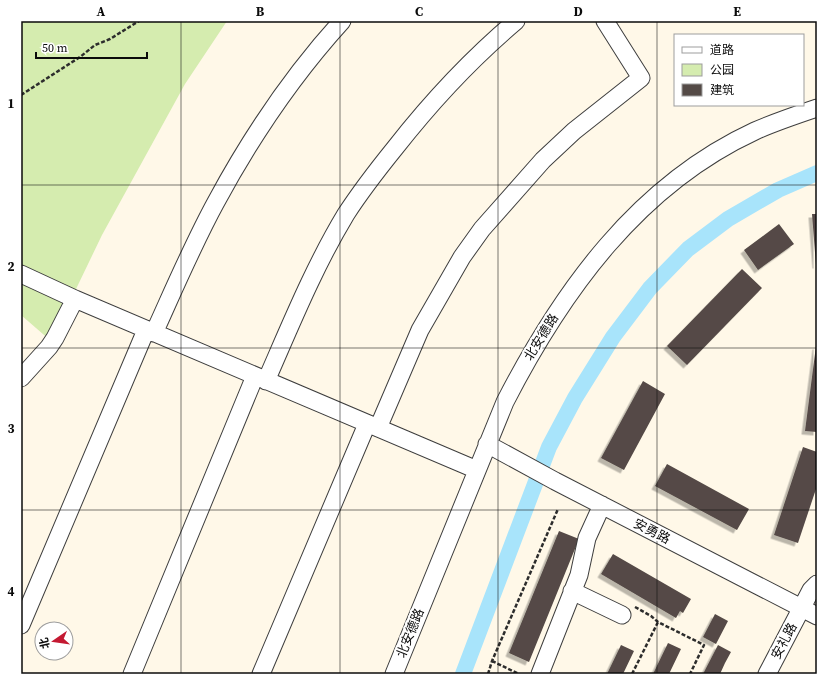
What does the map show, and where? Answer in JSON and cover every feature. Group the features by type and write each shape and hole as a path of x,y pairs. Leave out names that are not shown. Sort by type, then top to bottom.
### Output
{"street":[{"path":"21,625 150,331 213,209 251,141 288,88 342,21"},
{"path":"132,674 261,378 326,249 347,213 413,126 452,81 487,45 516,21"},
{"path":"261,674 372,426 420,330 462,257 482,229 520,185 558,146 602,108 641,78 605,21"},
{"name":"北安德路","path":"394,674 505,402 546,328 571,290 604,249 632,218 659,193 688,170 725,147 754,132 782,120 817,108"},
{"path":"21,274 74,299 477,470"},
{"path":"21,378 52,342 74,299"},
{"name":"安勇路","path":"487,444 555,481 817,616"},
{"path":"540,674 579,575 587,538 602,505"},
{"name":"安礼路","path":"767,674 811,590 817,584"},
{"path":"572,591 627,610"}],"path":[{"path":"21,95 80,57 95,45 110,39 139,21"},
{"path":"488,674 492,661 558,509"},
{"path":"627,610 651,616 658,622 704,645 690,674"},
{"path":"632,674 658,622"},
{"path":"492,661 519,674"}],"green space":[{"path":"21,21 227,21 185,84 102,235 51,341 21,315"}],"building":[{"path":"812,214 817,214 817,265 816,265"},
{"path":"779,224 794,244 758,270 744,250"},
{"path":"742,269 762,288 687,365 667,346"},
{"path":"817,346 817,432 805,431"},
{"path":"643,381 665,394 624,470 601,458"},
{"path":"803,447 817,452 817,486 798,543 774,535"},
{"path":"667,464 749,509 737,530 655,486"},
{"path":"559,531 579,539 529,662 509,653"},
{"path":"613,554 691,599 683,613 680,611 676,618 601,574"},
{"path":"715,614 728,621 716,644 703,637"},
{"path":"668,643 681,649 669,674 653,674"},
{"path":"621,645 634,651 623,674 607,674"},
{"path":"718,645 731,652 720,674 703,674"}],"waterway":[{"path":"463,674 549,447 575,398 613,337 650,288 688,249 728,219 778,190 817,173"}]}
